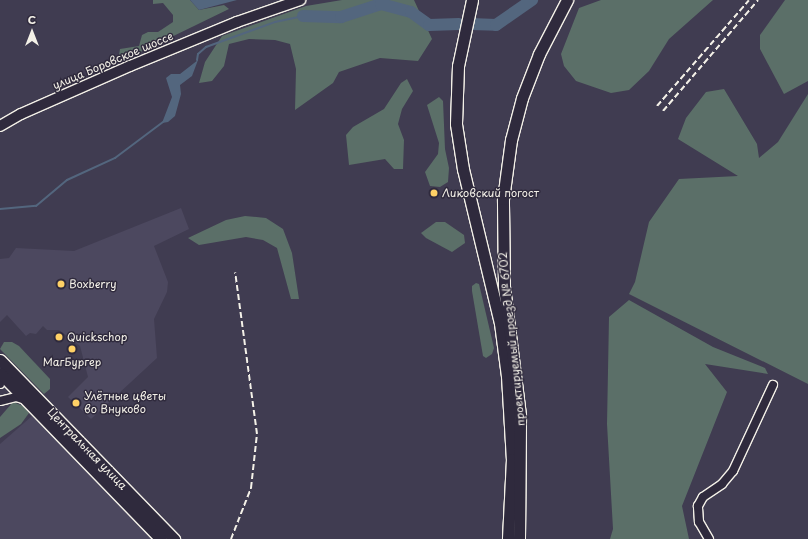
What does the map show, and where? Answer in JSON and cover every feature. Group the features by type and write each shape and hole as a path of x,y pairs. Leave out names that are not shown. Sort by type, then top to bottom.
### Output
{"main road":[{"name":"проектируемый проезд № 6702","path":"472,0 458,66 456,124 463,169 500,323 507,376 512,459 508,539"},
{"name":"проектируемый проезд № 6702","path":"519,539 520,415 504,286 503,199 516,118 531,73 552,27 567,0"},
{"name":"Центральная улица","path":"0,360 174,539"},
{"name":"Центральная улица","path":"0,373 162,539"}],"street":[{"path":"237,22 280,0"},
{"path":"237,22 300,0"},
{"name":"улица Боровское шоссе","path":"0,126 47,102 237,22"},
{"path":"709,539 699,522 698,506 703,497 722,484 733,471 773,385"},
{"path":"0,401 16,397 26,400"}],"shaded area":[{"path":"181,208 189,229 154,246 168,282 167,292 154,319 157,358 91,419 68,397 88,377 80,346 59,330 47,330 43,326 36,334 30,333 26,336 7,315 0,322 0,259 9,258 16,248 74,251"},
{"path":"32,416 153,539 0,539 0,444"}],"green space":[{"path":"153,0 190,0 199,10 224,5 229,9 122,61 119,55 120,49 139,46 142,35 148,32 158,32 173,22 173,15 163,3 153,4"},
{"path":"342,0 414,0 432,39 418,61 380,58 339,72 333,83 295,110 296,69 290,44 275,40 249,39 229,44 224,66 212,81 199,83 205,62 222,36 306,6"},
{"path":"601,0 713,0 669,39 649,71 629,90 611,93 576,81 564,66 561,54 579,8"},
{"path":"785,0 808,0 808,81 784,94 760,49 760,35"},
{"path":"407,79 413,91 402,109 398,124 404,140 403,169 394,169 385,159 349,165 346,135 353,127 384,109 401,83"},
{"path":"724,89 757,144 759,158 778,142 808,94 808,384 629,294 635,282 649,222 679,179 738,176 678,139 686,118 706,92"},
{"path":"439,97 443,101 445,149 449,168 448,182 440,187 430,186 425,172 438,154 439,143 427,105"},
{"path":"245,216 266,218 283,229 292,253 299,299 291,299 277,248 263,240 246,237 199,245 188,238 226,220"},
{"path":"436,222 445,222 464,235 465,243 452,252 426,238 421,233"},
{"path":"476,283 479,284 494,348 492,354 486,358 483,356 472,291 472,286"},
{"path":"629,300 713,347 765,368 768,374 705,364 727,392 682,506 689,539 610,539 613,529 607,424 609,317"},
{"path":"4,342 12,342 19,346 50,379 50,389 44,394 0,349"},
{"path":"13,402 23,406 29,413 21,424 0,438 0,417"}],"water":[{"path":"190,0 237,0 199,10"},
{"path":"198,60 192,76 180,85 181,94 175,116 168,122 162,123 172,97 166,78 171,74 180,74"}],"waterway":[{"path":"471,24 496,25 532,0"},
{"path":"303,16 341,17 381,4 411,12 429,25 459,24"},
{"path":"197,60 198,54 206,47 275,22 303,16"},
{"path":"0,209 36,206 67,180 115,158 163,122"}],"railway":[{"path":"657,106 749,0"},
{"path":"663,111 758,0"},
{"path":"231,539 251,488 257,434 235,272"}],"place":[{"name":"Ликовский погост","path":"434,193"},
{"name":"Boxberry","path":"61,284"},
{"name":"Quickschop","path":"59,337"},
{"name":"МагБургер","path":"72,349"},
{"name":"Улётные цветы во Внуково","path":"76,403"}]}
